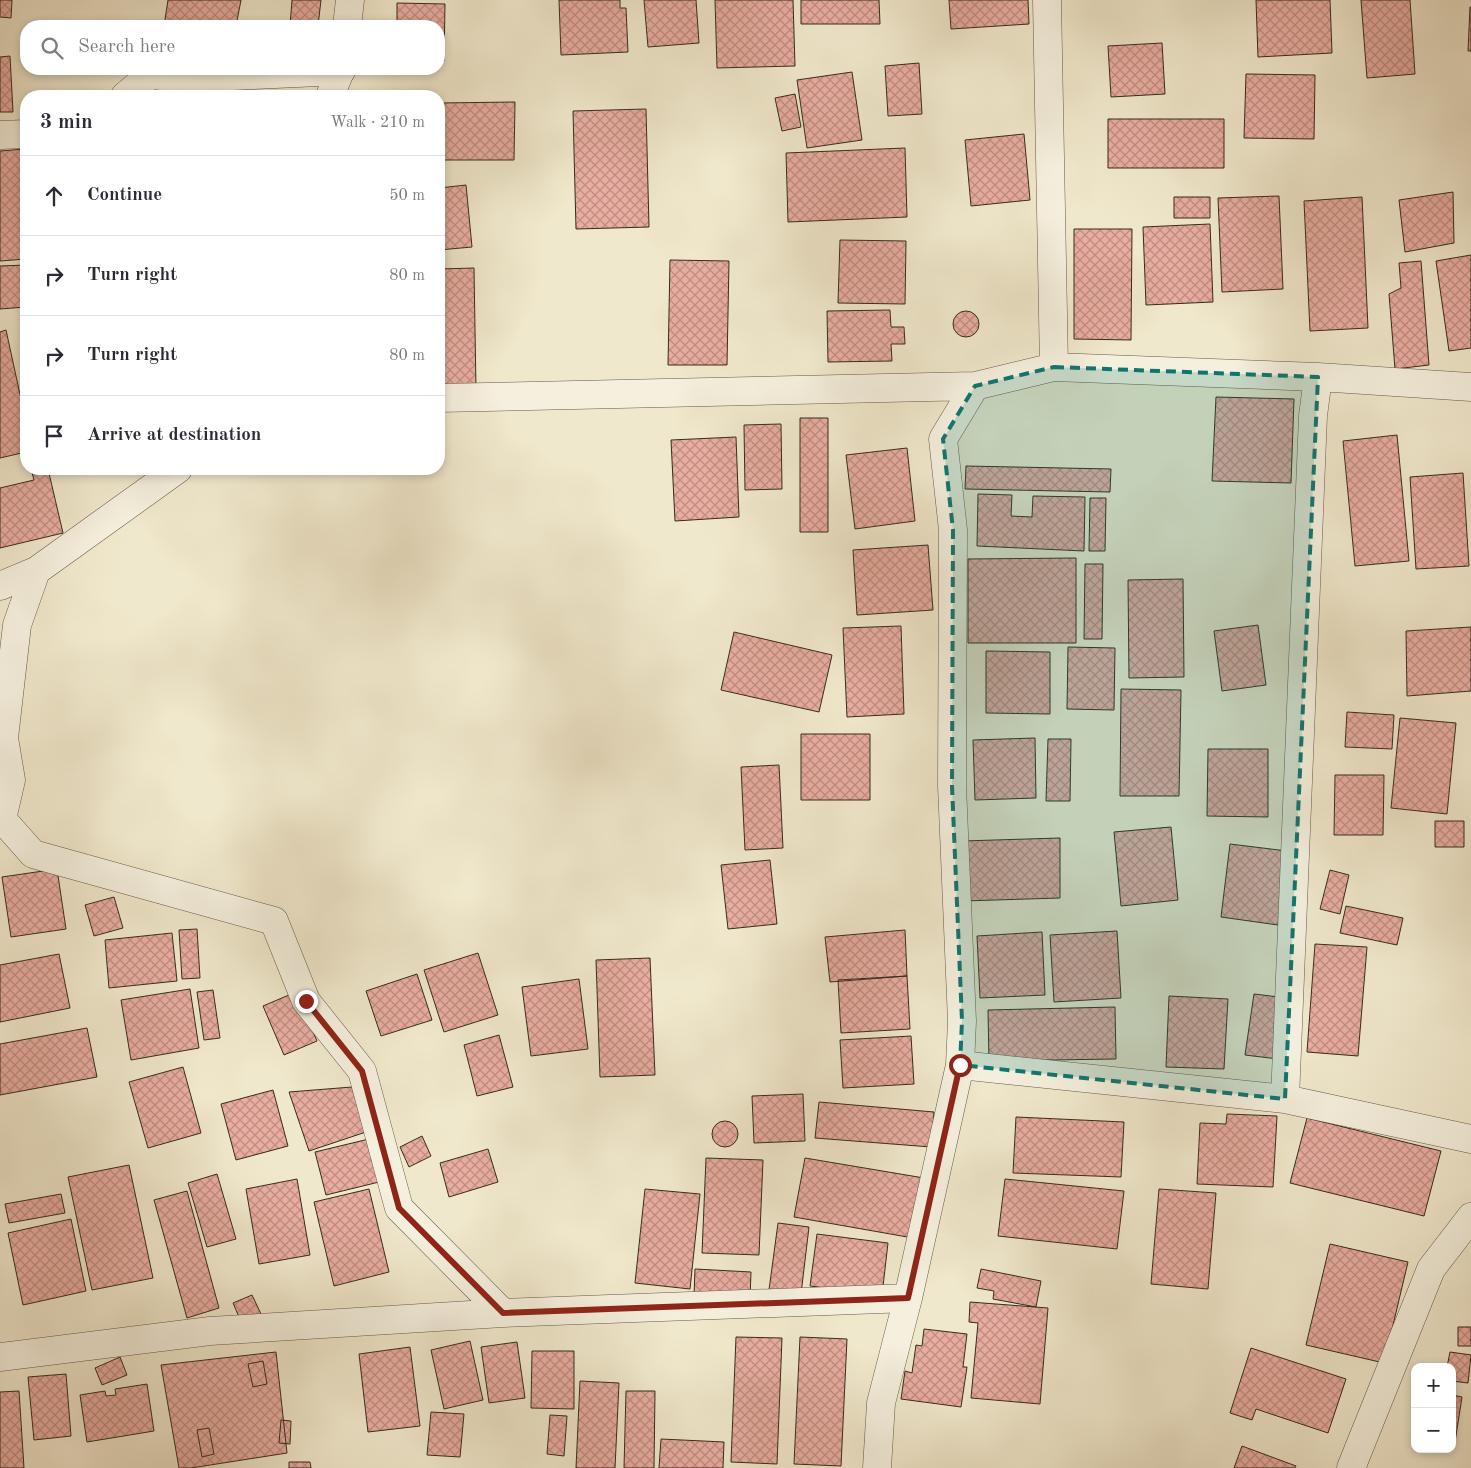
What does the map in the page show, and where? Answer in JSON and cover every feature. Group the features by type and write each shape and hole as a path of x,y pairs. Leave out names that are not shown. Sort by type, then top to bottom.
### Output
{"street":[{"path":"348,20 350,0"},
{"path":"1047,0 1054,367"},
{"path":"132,90 150,75 187,78 245,75"},
{"path":"333,90 339,75"},
{"path":"0,135 20,134"},
{"path":"445,398 975,386 1054,367 1318,377 1471,387"},
{"path":"1285,1099 1312,426 1318,377"},
{"path":"877,1468 881,1403 908,1298 960,1065 962,1021 952,786 953,530 943,439 975,386"},
{"path":"0,586 36,572 170,475"},
{"path":"36,572 16,625 4,738 11,780 2,819 33,854 274,920 306,1001 362,1071 399,1208 503,1313"},
{"path":"960,1065 1285,1099 1471,1139"},
{"path":"1358,1466 1431,1269 1471,1216"},
{"path":"0,1357 210,1332 503,1313 908,1298"}],"highlighted area":[{"path":"1054,367 1318,377 1285,1099 960,1065 962,1021 952,786 953,530 943,439 975,386"}],"building":[{"path":"0,0 12,0 11,18 0,17"},
{"path":"168,0 241,0 237,20 165,20"},
{"path":"292,0 321,0 319,20 290,20"},
{"path":"559,0 620,0 620,8 626,8 628,52 561,55"},
{"path":"644,0 696,0 699,43 648,47"},
{"path":"715,0 793,0 795,66 717,68"},
{"path":"801,0 879,0 880,24 801,24"},
{"path":"949,0 1028,0 1029,24 951,29"},
{"path":"1256,0 1330,0 1332,53 1258,57"},
{"path":"1361,0 1410,0 1415,74 1367,78"},
{"path":"397,3 445,4 445,20 397,20"},
{"path":"1470,7 1471,51 1468,51"},
{"path":"1162,43 1165,94 1111,97 1108,46"},
{"path":"10,56 13,112 0,112 0,57"},
{"path":"919,63 922,114 888,116 885,66"},
{"path":"852,72 862,140 807,148 797,80"},
{"path":"1246,74 1315,75 1314,139 1244,138"},
{"path":"795,94 801,127 782,131 775,98"},
{"path":"515,102 514,160 445,160 445,103"},
{"path":"646,109 649,227 576,229 573,111"},
{"path":"1108,119 1224,119 1224,168 1108,168"},
{"path":"1024,134 1030,200 971,206 965,140"},
{"path":"905,148 907,217 788,222 786,153"},
{"path":"20,149 20,259 0,261 0,151"},
{"path":"466,185 472,247 445,249 445,187"},
{"path":"1453,192 1454,243 1405,252 1399,200"},
{"path":"1279,196 1283,289 1222,292 1218,198"},
{"path":"1174,197 1210,197 1210,218 1174,218"},
{"path":"1362,197 1368,328 1310,331 1304,201"},
{"path":"1210,224 1213,302 1146,305 1143,227"},
{"path":"1074,229 1132,229 1131,340 1074,339"},
{"path":"840,240 906,241 905,304 838,303"},
{"path":"1471,255 1471,348 1449,351 1436,261"},
{"path":"670,260 729,261 727,365 668,365"},
{"path":"1421,261 1429,365 1395,369 1389,294 1401,288 1399,263"},
{"path":"20,265 20,307 0,309 0,266"},
{"path":"474,268 476,391 445,392 445,269"},
{"path":"890,310 891,327 904,327 905,344 891,344 892,361 828,362 827,311"},
{"path":"966,311 975,315 979,324 975,333 966,337 957,333 953,324 957,315"},
{"path":"6,330 20,394 20,453 0,458 0,332"},
{"path":"1216,397 1294,399 1291,483 1212,481"},
{"path":"800,418 828,418 828,532 800,532"},
{"path":"781,424 782,489 745,490 744,425"},
{"path":"1397,435 1409,561 1355,566 1343,441"},
{"path":"736,437 739,517 675,521 671,440"},
{"path":"907,448 915,521 855,529 846,455"},
{"path":"966,466 1111,469 1110,492 965,489"},
{"path":"1463,473 1469,566 1416,569 1410,477"},
{"path":"33,475 49,475 63,533 0,548 0,488 34,480"},
{"path":"978,494 1012,495 1011,516 1032,517 1033,496 1085,497 1084,551 977,546"},
{"path":"1090,498 1106,498 1105,551 1089,551"},
{"path":"928,545 933,610 857,615 853,550"},
{"path":"1076,558 1076,643 968,643 968,559"},
{"path":"1085,564 1103,564 1102,639 1084,639"},
{"path":"1183,579 1184,677 1129,678 1128,580"},
{"path":"1258,625 1266,685 1222,691 1214,631"},
{"path":"901,626 904,714 847,717 843,628"},
{"path":"1471,627 1471,691 1407,696 1406,631"},
{"path":"734,632 832,655 819,712 721,690"},
{"path":"1068,647 1115,648 1114,710 1067,709"},
{"path":"986,651 1050,652 1050,714 986,713"},
{"path":"1121,689 1181,690 1179,796 1120,796"},
{"path":"1347,712 1394,715 1392,749 1345,747"},
{"path":"1400,718 1456,723 1447,814 1391,808"},
{"path":"801,734 870,734 870,800 801,800"},
{"path":"1035,738 1036,798 975,800 973,740"},
{"path":"1048,739 1071,739 1070,801 1046,801"},
{"path":"1208,749 1268,749 1268,817 1207,816"},
{"path":"779,765 783,848 745,850 741,767"},
{"path":"1335,775 1384,775 1383,835 1334,835"},
{"path":"1435,821 1464,821 1464,847 1435,847"},
{"path":"1171,827 1178,900 1121,906 1114,832"},
{"path":"1060,838 1060,898 963,901 962,841"},
{"path":"1230,844 1287,851 1278,925 1221,917"},
{"path":"770,860 777,924 728,929 721,865"},
{"path":"57,869 66,929 11,937 2,877"},
{"path":"1330,870 1349,875 1340,914 1320,909"},
{"path":"114,897 123,928 94,936 85,905"},
{"path":"1346,906 1403,918 1397,945 1340,933"},
{"path":"197,929 200,978 182,979 179,930"},
{"path":"905,930 907,976 830,982 825,937"},
{"path":"1117,931 1121,998 1054,1002 1050,935"},
{"path":"1042,932 1045,995 980,998 977,936"},
{"path":"172,933 177,981 109,988 105,940"},
{"path":"1315,944 1367,947 1358,1056 1307,1052"},
{"path":"478,953 498,1015 444,1032 424,970"},
{"path":"59,954 70,1008 0,1022 0,965"},
{"path":"650,958 655,1075 600,1077 596,960"},
{"path":"417,974 432,1020 381,1036 366,991"},
{"path":"907,976 910,1029 841,1033 838,980"},
{"path":"579,979 588,1049 531,1056 522,987"},
{"path":"190,989 199,1048 131,1060 121,1000"},
{"path":"213,990 220,1038 204,1040 197,992"},
{"path":"296,992 317,1041 284,1055 263,1006"},
{"path":"1254,994 1287,998 1278,1059 1245,1055"},
{"path":"1169,996 1228,999 1224,1069 1166,1067"},
{"path":"1115,1007 1116,1059 989,1061 988,1010"},
{"path":"87,1028 97,1077 0,1095 0,1044"},
{"path":"499,1035 513,1087 477,1096 464,1045"},
{"path":"911,1036 914,1084 843,1088 840,1040"},
{"path":"183,1067 201,1133 148,1148 129,1082"},
{"path":"352,1087 366,1132 309,1151 289,1092"},
{"path":"273,1090 288,1146 236,1160 221,1104"},
{"path":"803,1094 805,1141 754,1143 752,1096"},
{"path":"819,1102 934,1112 931,1147 815,1138"},
{"path":"1227,1114 1277,1116 1273,1187 1197,1184 1200,1123 1226,1124"},
{"path":"1016,1117 1124,1122 1121,1177 1013,1173"},
{"path":"1307,1118 1441,1151 1424,1216 1290,1183"},
{"path":"725,1121 734,1125 738,1134 734,1143 725,1147 716,1143 712,1134 716,1125"},
{"path":"422,1136 431,1156 409,1167 400,1147"},
{"path":"369,1139 379,1182 326,1195 315,1152"},
{"path":"488,1149 498,1182 449,1197 440,1163"},
{"path":"706,1158 763,1160 759,1255 702,1253"},
{"path":"805,1158 924,1178 913,1238 794,1217"},
{"path":"129,1165 153,1278 92,1290 68,1177"},
{"path":"217,1174 236,1239 207,1247 188,1183"},
{"path":"297,1179 310,1255 259,1264 246,1189"},
{"path":"1005,1179 1124,1191 1117,1249 998,1236"},
{"path":"369,1189 389,1272 334,1286 314,1202"},
{"path":"645,1189 700,1194 690,1289 635,1283"},
{"path":"1159,1189 1216,1193 1208,1289 1151,1284"},
{"path":"187,1191 219,1308 187,1318 154,1200"},
{"path":"61,1194 65,1213 9,1223 5,1204"},
{"path":"71,1219 86,1291 23,1305 8,1233"},
{"path":"778,1223 809,1227 801,1294 769,1290"},
{"path":"817,1234 888,1243 882,1295 810,1286"},
{"path":"1330,1244 1408,1262 1384,1363 1306,1345"},
{"path":"695,1269 751,1272 750,1299 694,1296"},
{"path":"981,1269 1041,1281 1036,1307 993,1299 994,1291 977,1288"},
{"path":"252,1295 262,1316 242,1324 233,1303"},
{"path":"970,1302 1048,1308 1040,1404 971,1398 978,1323 969,1322"},
{"path":"1458,1327 1471,1327 1471,1346 1458,1346"},
{"path":"924,1329 967,1334 963,1367 967,1367 961,1407 901,1399 905,1371 912,1373 916,1345 922,1346"},
{"path":"736,1337 782,1338 777,1464 731,1462"},
{"path":"800,1337 847,1339 841,1466 794,1464"},
{"path":"470,1341 483,1400 444,1409 431,1350"},
{"path":"517,1342 525,1398 489,1403 481,1347"},
{"path":"410,1347 420,1426 368,1432 359,1354"},
{"path":"1251,1348 1346,1379 1328,1433 1256,1409 1252,1420 1230,1413"},
{"path":"532,1351 574,1351 574,1409 531,1408"},
{"path":"276,1352 287,1453 191,1468 179,1468 161,1365"},
{"path":"1450,1352 1471,1355 1468,1383 1456,1382 1456,1363 1448,1363"},
{"path":"120,1357 127,1375 102,1385 95,1368"},
{"path":"263,1361 267,1384 253,1387 248,1364"},
{"path":"66,1374 71,1436 34,1440 28,1377"},
{"path":"580,1381 619,1383 615,1468 576,1468"},
{"path":"147,1384 154,1431 87,1442 80,1395 105,1391 106,1396 116,1395 115,1389"},
{"path":"19,1391 24,1468 0,1468 0,1392"},
{"path":"626,1391 655,1391 654,1468 624,1468"},
{"path":"1456,1396 1462,1397 1456,1436"},
{"path":"431,1412 464,1414 460,1457 427,1455"},
{"path":"550,1415 567,1416 564,1456 547,1454"},
{"path":"281,1420 291,1421 290,1444 279,1443"},
{"path":"209,1428 214,1454 202,1457 197,1430"},
{"path":"661,1439 724,1442 723,1468 659,1468"},
{"path":"1242,1446 1296,1466 1295,1468 1234,1468"},
{"path":"289,1462 310,1462 311,1468 289,1468"}],"route":[{"path":"306,1001 362,1071 399,1208 503,1313 908,1298 960,1065"}]}
